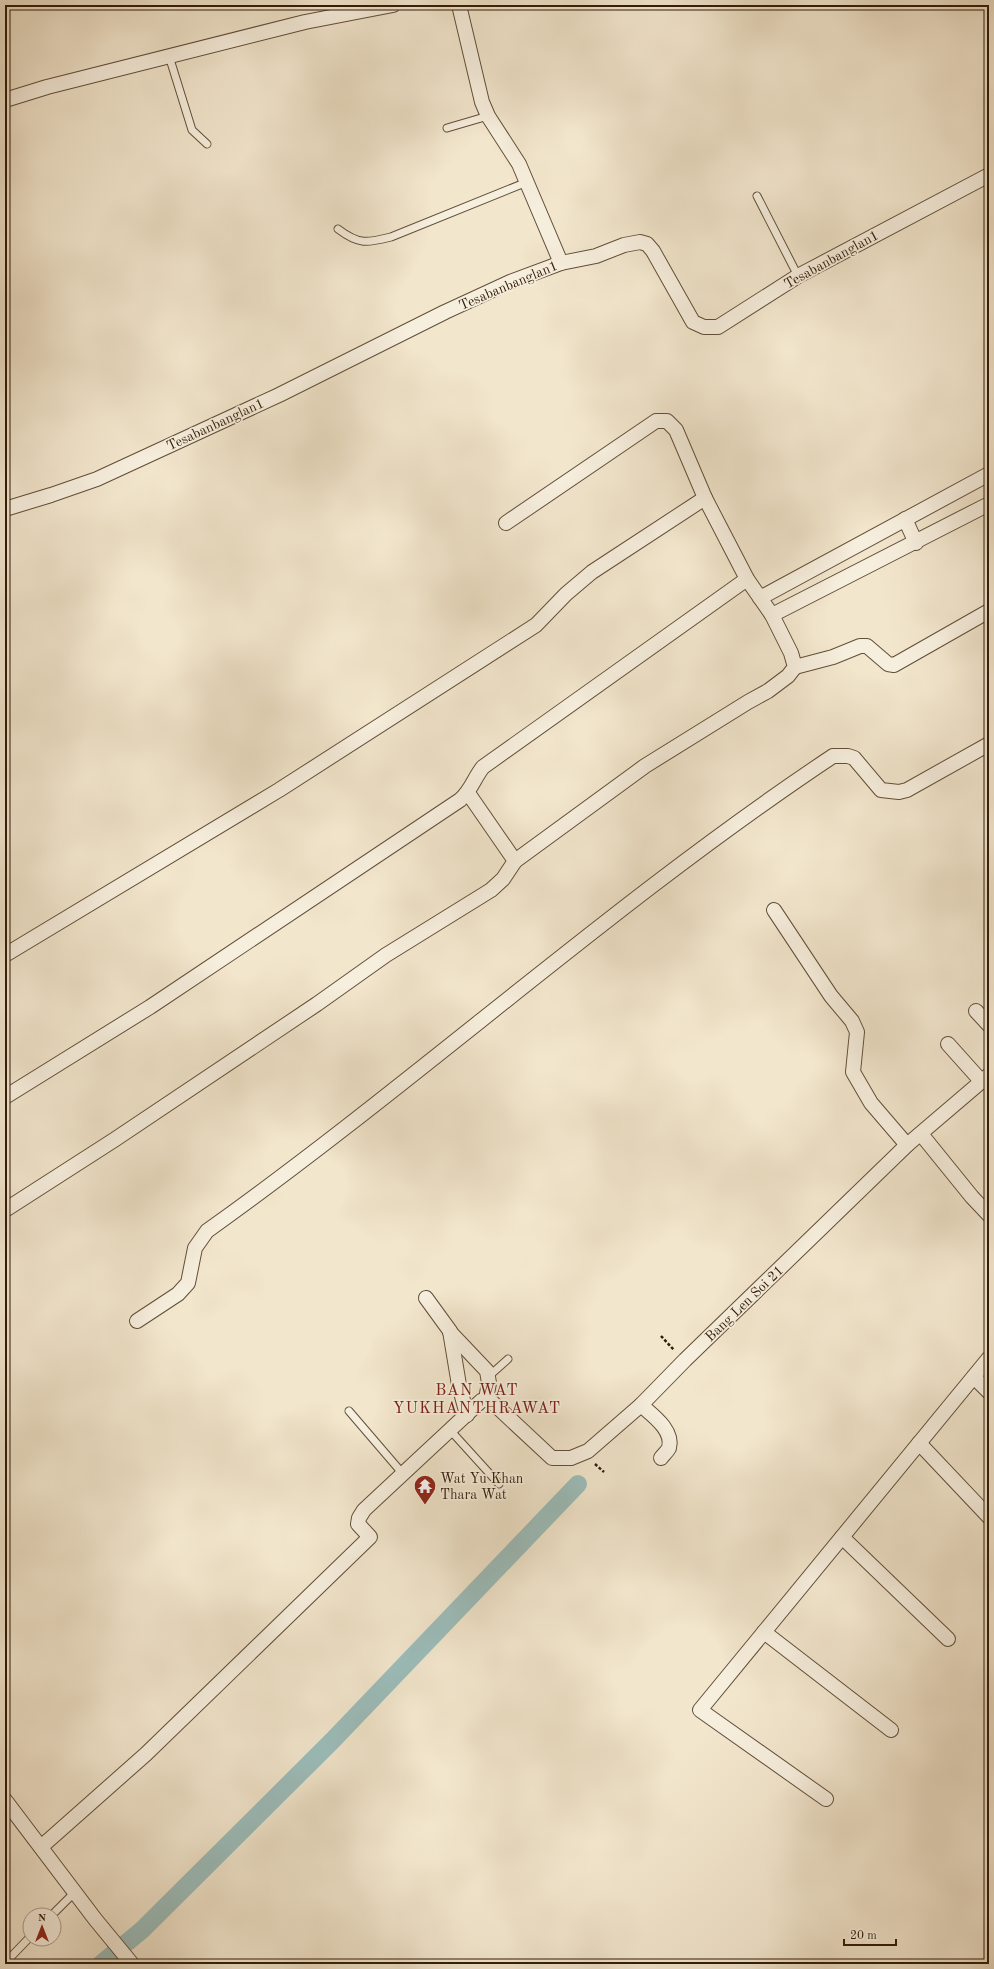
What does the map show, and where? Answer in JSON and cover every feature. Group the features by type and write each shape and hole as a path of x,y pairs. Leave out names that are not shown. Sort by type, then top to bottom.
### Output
{"street":[{"path":"5,100 169,56 306,22 393,5"},
{"path":"459,5 482,102 488,116 519,164 551,243 561,263"},
{"name":"Tesabanbanglan1","path":"5,508 51,495 97,479 279,395 445,312 510,282 561,263 596,256 624,245 640,242 647,244 654,251 693,322 704,327 718,327 798,276 989,174"},
{"path":"506,523 656,421 667,421 676,430 705,498 747,579 772,615 791,653 795,667"},
{"path":"760,598 989,474"},
{"path":"5,955 279,790 536,625 566,594 592,572 705,498"},
{"path":"772,615 916,543 989,504"},
{"path":"905,519 916,543"},
{"path":"5,1097 150,1007 460,800 468,793 482,767 747,579"},
{"path":"5,1210 114,1140 317,1004 386,955 491,890 503,879 515,861 645,766 768,691 788,676 795,667 833,657 860,646 867,646 888,664 894,665 989,612"},
{"path":"137,1321 178,1294 188,1283 194,1248 207,1231 466,1034 683,861 781,790 833,756 841,755 854,758 881,790 890,792 907,790 989,744"},
{"path":"468,793 515,861"},
{"path":"774,910 830,996 852,1021 857,1032 853,1072 871,1103 907,1145"},
{"path":"976,1011 989,1025"},
{"path":"948,1044 985,1078"},
{"name":"Bang Len Soi 21","path":"489,1401 552,1458 571,1458 588,1451 641,1405 685,1360 907,1145 985,1078"},
{"path":"921,1134 972,1197 989,1215"},
{"path":"41,1847 146,1754 370,1537 358,1524 359,1518 364,1510 481,1401 489,1401 489,1376 487,1371 450,1331 426,1298"},
{"path":"450,1331 459,1385 467,1415"},
{"path":"826,1799 700,1710 989,1358"},
{"path":"974,1377 989,1392"},
{"path":"641,1405 658,1420 668,1434 668,1448 661,1458"},
{"path":"919,1443 989,1517"},
{"path":"842,1537 948,1639"},
{"path":"764,1632 891,1730"},
{"path":"5,1800 132,1964"}],"lane":[{"path":"169,56 192,130 207,144"},
{"path":"447,128 488,116"},
{"path":"338,229 350,238 369,243 391,237 527,182"},
{"path":"757,196 798,276"},
{"path":"489,1376 508,1359"},
{"path":"349,1410 403,1474"},
{"path":"450,1430 499,1484"},
{"path":"60,1907 75,1892"},
{"path":"5,1963 22,1945"}],"waterway":[{"path":"101,1964 142,1930 332,1741 578,1484"}],"place":[{"name":"Wat Yu Khan Thara Wat","path":"425,1506"}],"district":[{"name":"BAN WAT YUKHANTHRAWAT","path":"477,1398"}]}
